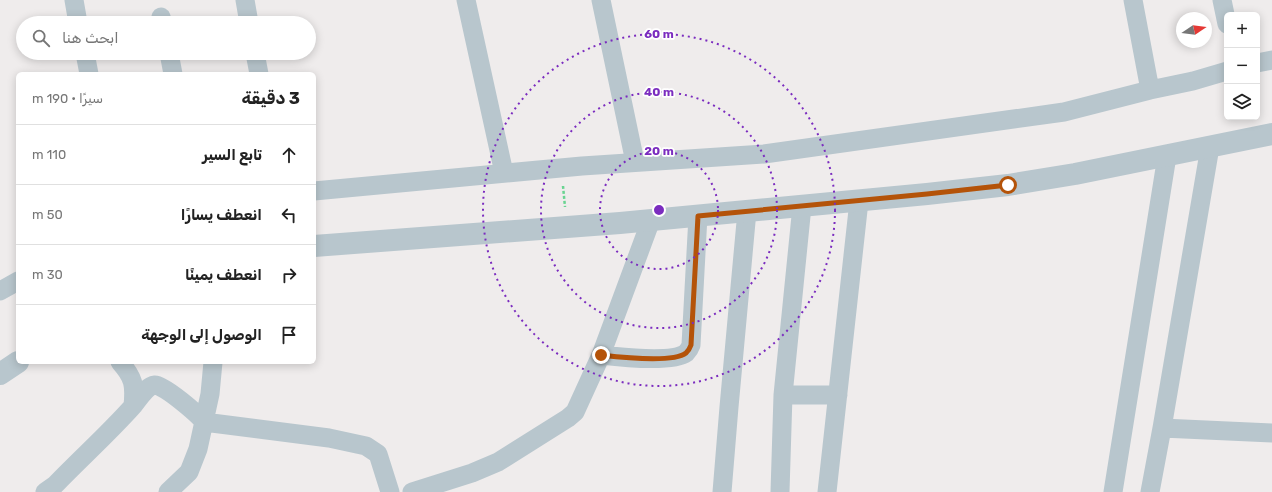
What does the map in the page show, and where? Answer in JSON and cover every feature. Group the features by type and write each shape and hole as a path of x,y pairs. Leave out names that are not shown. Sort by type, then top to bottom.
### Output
{"street":[{"path":"74,0 77,16"},
{"path":"245,0 248,16"},
{"path":"466,0 504,173"},
{"path":"601,0 635,162"},
{"path":"1133,0 1150,90"},
{"path":"1222,0 1224,12"},
{"path":"86,60 89,72"},
{"path":"170,60 173,72"},
{"path":"257,60 260,72"},
{"path":"1260,62 1272,60"},
{"path":"316,191 635,162 764,154 1064,112 1150,90 1193,81 1224,72"},
{"path":"316,246 652,220 927,194 1047,179 1272,134"},
{"path":"1150,492 1210,147"},
{"path":"1113,492 1167,156"},
{"path":"827,492 859,201"},
{"path":"780,492 783,395 802,206"},
{"path":"722,492 747,211"},
{"path":"601,355 633,358 671,357 687,352 691,345 698,216"},
{"path":"412,492 472,473 498,462 568,418 575,412 601,355 652,220"},
{"path":"0,291 16,282"},
{"path":"0,374 16,363"},
{"path":"122,364 130,374 133,383 133,406"},
{"path":"168,492 189,472 198,449 210,394 214,364"},
{"path":"45,492 55,485 133,406 149,387 155,385 160,386 198,415 204,422 329,438 366,446 378,454 390,492"},
{"path":"783,395 838,395"},
{"path":"1162,428 1272,433"}],"route":[{"path":"601,355 633,358 671,357 687,352 691,345 698,216 1008,185"}]}
